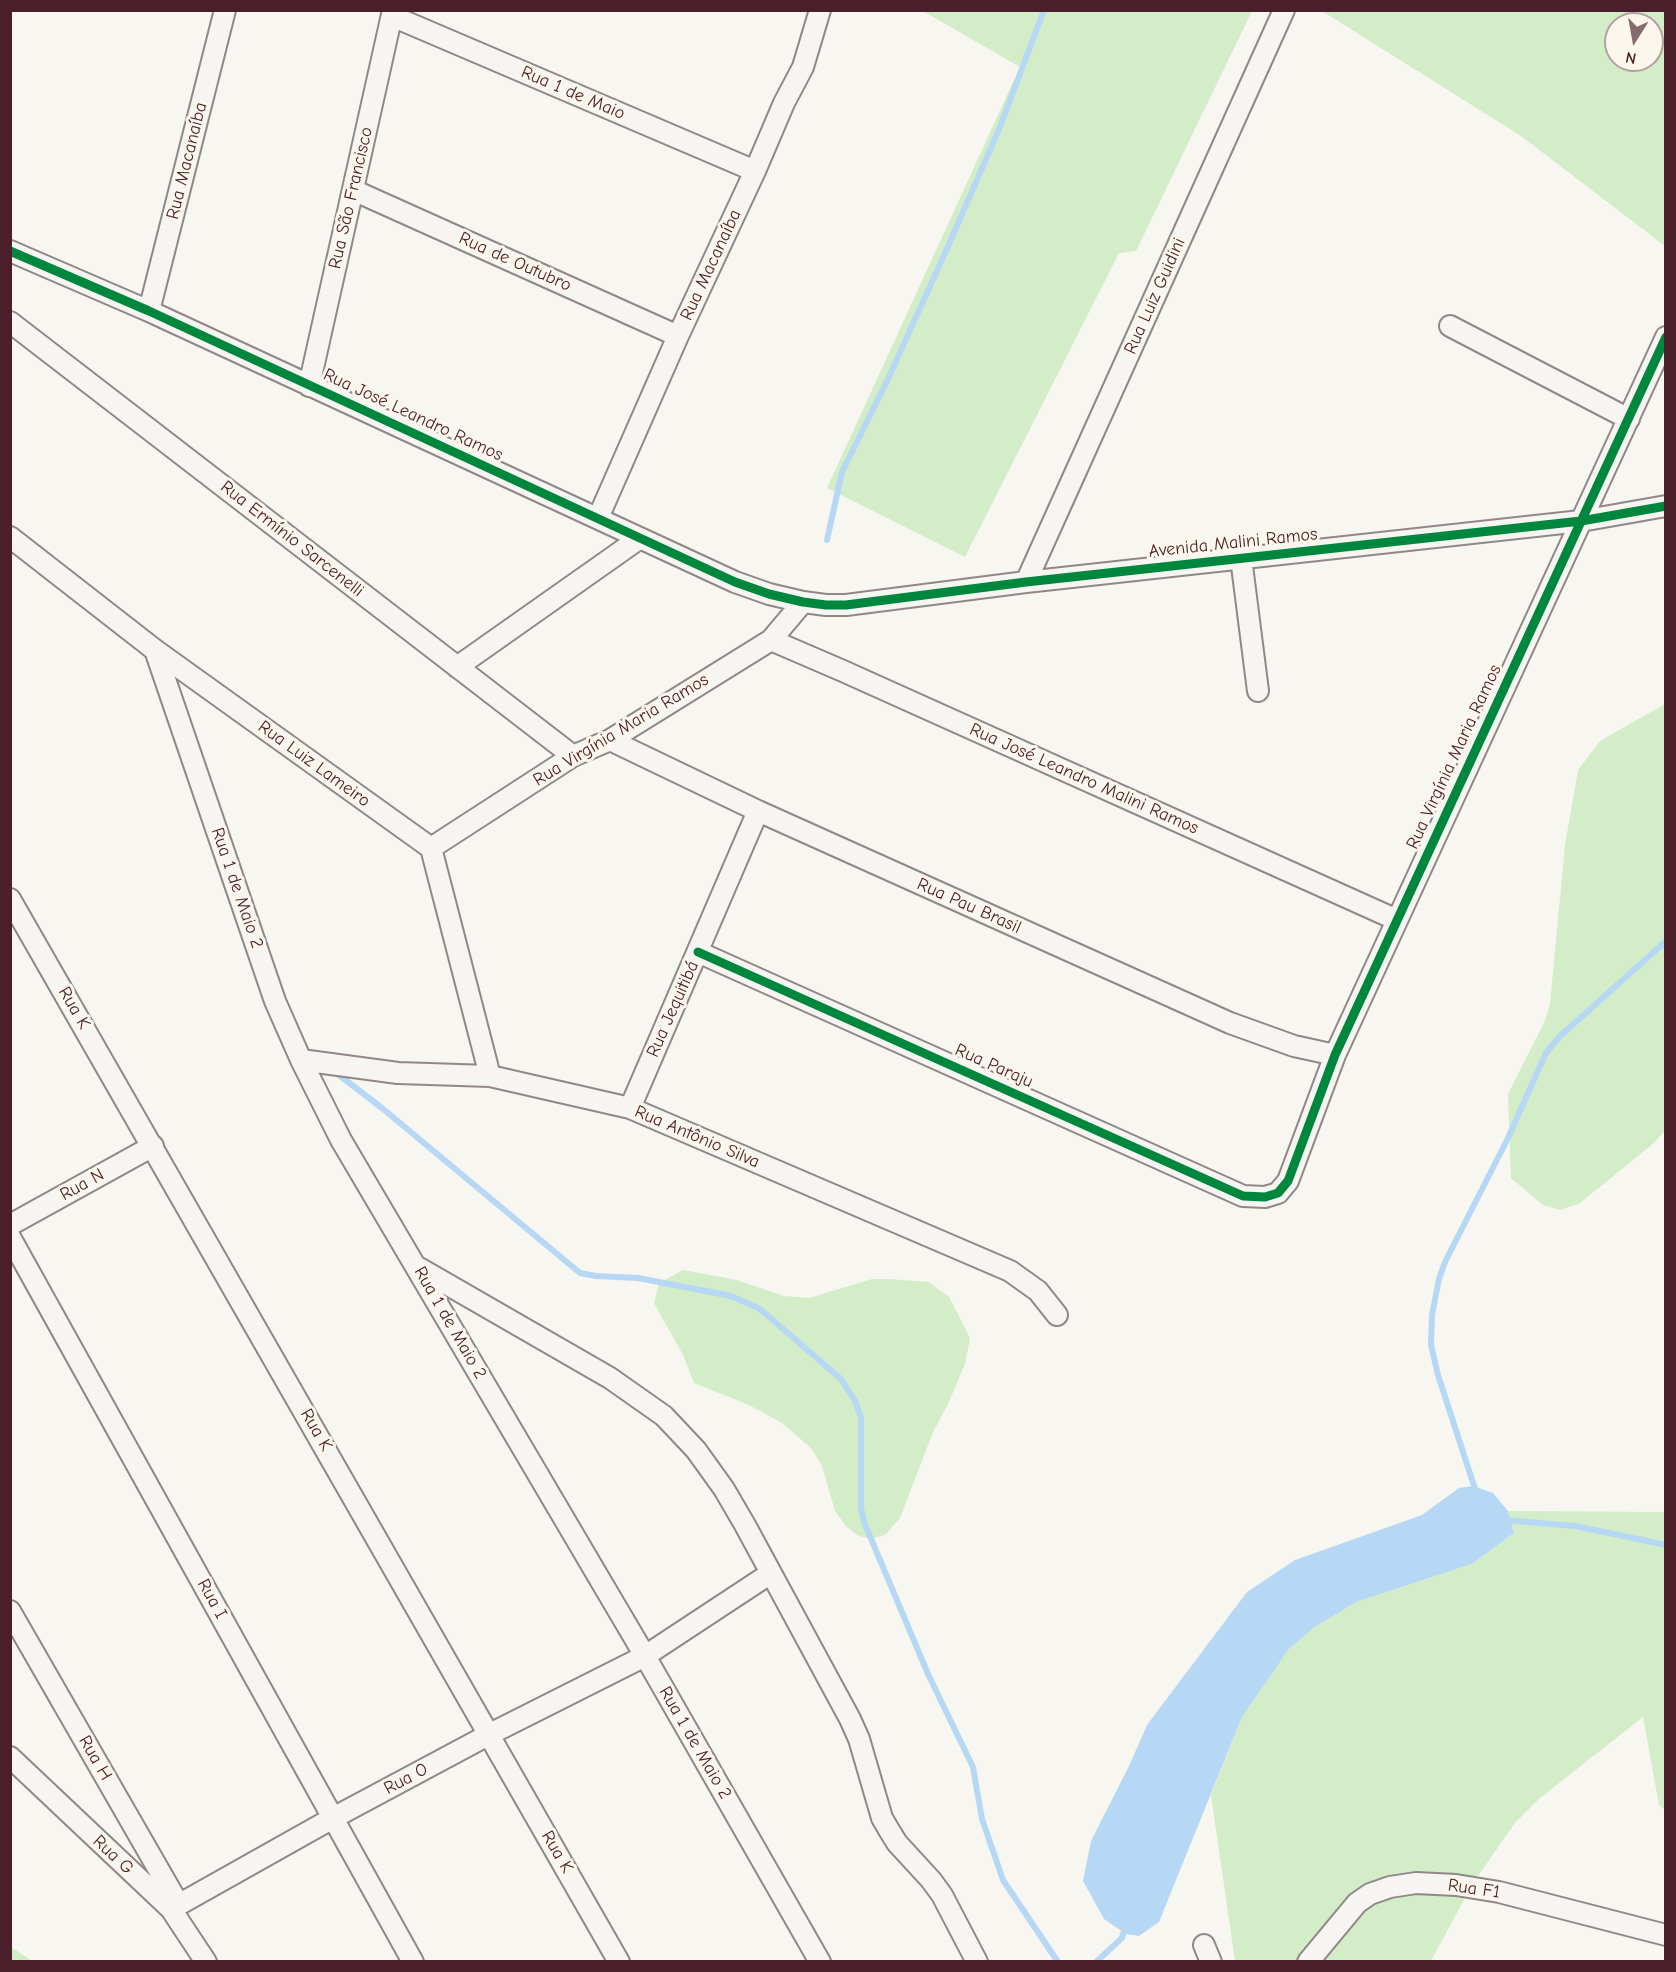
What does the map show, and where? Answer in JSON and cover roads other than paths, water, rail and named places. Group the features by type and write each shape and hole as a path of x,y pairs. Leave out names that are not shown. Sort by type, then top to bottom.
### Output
{"street":[{"name":"Rua Macanaíba","path":"149,311 225,10"},
{"name":"Rua Macanaíba","path":"598,518 678,336 784,103 803,67 820,10"},
{"name":"Rua Luiz Guidini","path":"1026,582 1284,10"},
{"name":"Rua 1 de Maio","path":"392,13 755,171"},
{"name":"Rua São Francisco","path":"309,386 392,13"},
{"name":"Rua de Outubro","path":"353,190 678,336"},
{"name":"Rua José Leandro Ramos","path":"10,251 149,311 735,582 769,594 803,602"},
{"name":"Rua Ermínio Sarcenelli","path":"10,322 573,756"},
{"path":"1450,326 1629,419"},
{"name":"Rua Virgínia Maria Ramos","path":"1278,1193 1288,1181 1335,1055 1665,337"},
{"name":"Avenida Malini Ramos","path":"803,602 826,605 846,604 1581,521 1665,506"},
{"name":"Rua Luiz Lameiro","path":"10,537 155,650 431,848"},
{"path":"457,667 640,538"},
{"path":"1241,558 1258,691"},
{"name":"Rua Virgínia Maria Ramos","path":"431,848 573,756 610,740 771,640 803,602"},
{"name":"Rua José Leandro Malini Ramos","path":"771,640 1397,920"},
{"name":"Rua 1 de Maio 2","path":"155,650 275,1001 301,1060 341,1140 645,1656 820,1962"},
{"name":"Rua Pau Brasil","path":"610,740 758,811 1230,1023 1294,1046 1335,1055"},
{"name":"Rua Jequitibá","path":"630,1108 758,811"},
{"path":"431,848 490,1076"},
{"name":"Rua K","path":"10,899 619,1962"},
{"name":"Rua Paraju","path":"698,952 1244,1196 1265,1197 1278,1193"},
{"name":"Rua Antônio Silva","path":"301,1060 398,1073 490,1076 630,1108 1011,1271 1038,1291 1057,1315"},
{"name":"Rua N","path":"10,1225 153,1146"},
{"name":"Rua I","path":"10,1237 413,1962"},
{"path":"416,1267 610,1378 664,1416 696,1450 724,1489 855,1729 885,1824 897,1842 942,1895 977,1962"},
{"name":"Rua O","path":"175,1907 333,1818 490,1734 645,1656 771,1573"},
{"name":"Rua H","path":"10,1611 175,1907"},
{"name":"Rua G","path":"10,1757 175,1907 206,1962"},
{"name":"Rua F1","path":"1308,1962 1357,1903 1370,1894 1416,1882 1456,1885 1499,1892 1665,1935"}],"water":[{"path":"1473,1486 1493,1493 1508,1511 1514,1533 1472,1564 1356,1602 1315,1627 1289,1649 1242,1717 1159,1922 1139,1936 1126,1934 1104,1919 1083,1881 1091,1841 1147,1725 1247,1592 1295,1560 1422,1515 1459,1488"}],"waterway":[{"path":"827,540 842,472 888,379 950,242 1000,127 1044,10"},
{"path":"1476,1492 1438,1375 1431,1345 1432,1315 1439,1279 1445,1262 1507,1140 1546,1053 1559,1037 1666,941"},
{"path":"335,1072 382,1108 580,1273 638,1278 731,1296 760,1309 841,1379 855,1401 861,1417 861,1508 864,1522 928,1674 973,1767 982,1819 1003,1880 1058,1962"},
{"path":"1504,1520 1575,1526 1666,1545"},
{"path":"1096,1962 1122,1938 1125,1927"}]}
